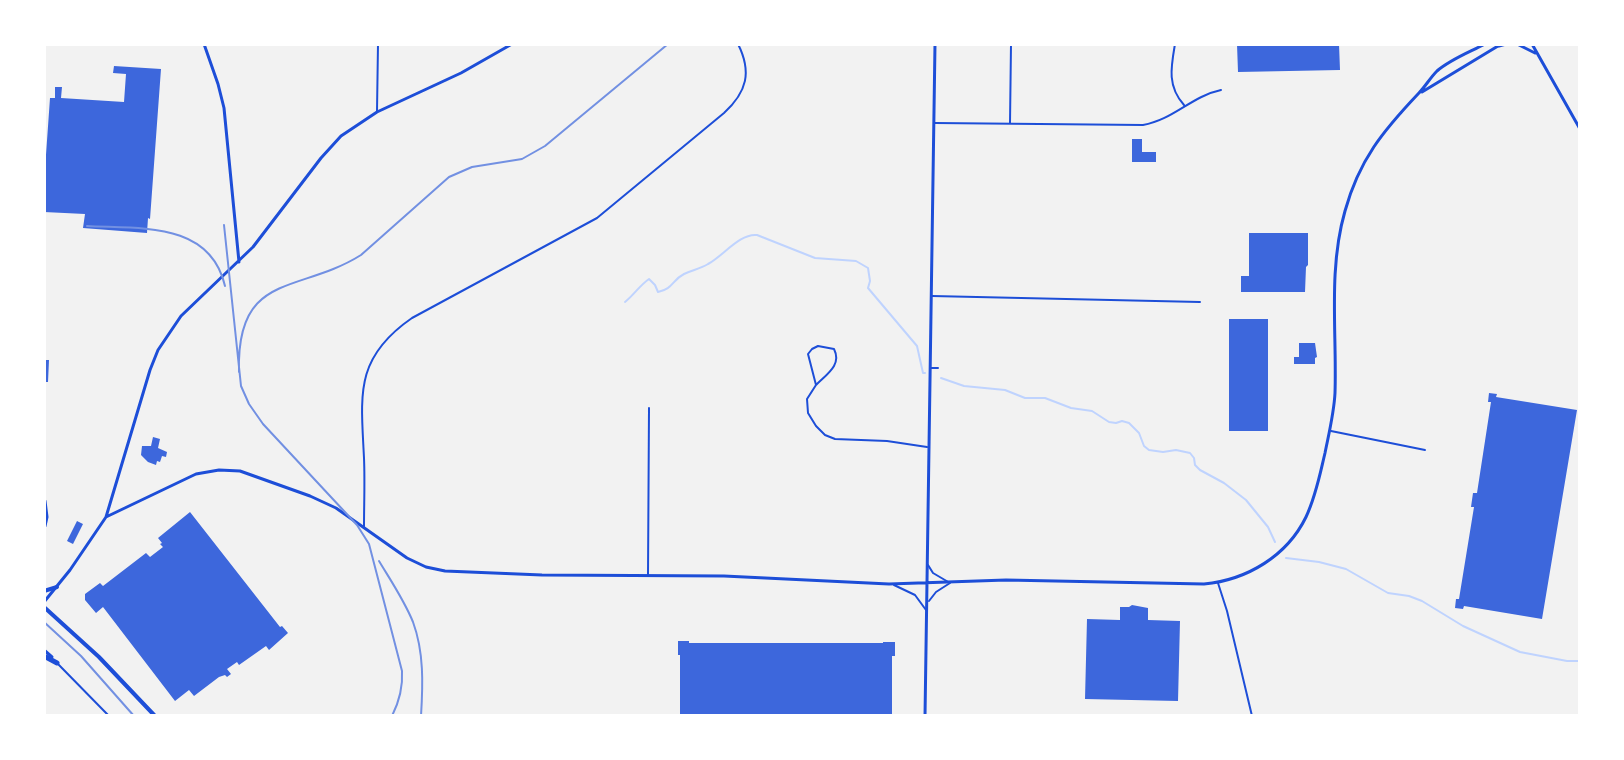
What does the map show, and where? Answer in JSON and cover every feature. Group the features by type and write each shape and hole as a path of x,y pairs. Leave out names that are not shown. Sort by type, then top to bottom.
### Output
{"highway":[{"path":"44,501 44,526"},
{"path":"44,656 57,663"}],"main road":[{"path":"44,591 57,587"},
{"path":"44,605 155,716"}],"street":[{"path":"204,44 224,108 239,262"},
{"path":"377,112 378,44"},
{"path":"44,605 106,517 158,350 181,316 266,232 330,146 352,126 461,73 512,44"},
{"path":"364,528 362,394 369,365 385,340 412,318 597,218 724,113 735,103 745,81 744,58 738,44"},
{"path":"925,716 935,44"},
{"path":"1010,124 1011,44"},
{"path":"1175,44 1171,79 1175,94 1185,106"},
{"path":"106,517 196,474 229,470 251,474 336,508 407,558 445,571 724,576 889,584 1006,580 1218,583 1246,573 1279,553 1299,529 1316,490 1335,393 1336,263 1340,232 1360,171 1390,124 1437,71 1485,44"},
{"path":"1517,44 1538,55"},
{"path":"1532,44 1580,129"},
{"path":"1419,94 1502,45"},
{"path":"1475,50 1479,58"},
{"path":"934,123 1143,125 1164,120 1201,96 1221,90"},
{"path":"931,296 1200,302"},
{"path":"816,385 808,354 818,346 826,346 834,349 838,357 836,365 807,399 808,413 825,435 835,439 928,446"},
{"path":"930,368 938,368"},
{"path":"648,575 649,408"},
{"path":"1329,430 1425,450"},
{"path":"926,560 933,573 950,583"},
{"path":"926,610 934,594 950,583"},
{"path":"1218,583 1252,716"},
{"path":"889,584 915,595 926,610"},
{"path":"44,650 106,715"}],"building":[{"path":"1237,44 1339,44 1340,70 1238,72"},
{"path":"114,66 161,69 147,233 83,228 85,214 44,212 50,98 55,98 55,87 62,87 61,98 124,102 126,74 113,73"},
{"path":"1132,139 1142,139 1142,152 1156,152 1156,162 1132,162"},
{"path":"1249,233 1308,233 1305,292 1241,292 1241,276 1249,276"},
{"path":"1229,319 1268,319 1268,431 1229,431"},
{"path":"1299,343 1315,343 1315,364 1294,364 1294,357 1299,357"},
{"path":"44,360 49,360 48,382 44,382"},
{"path":"1489,393 1497,394 1496,397 1577,410 1542,619 1464,606 1463,609 1455,608 1474,507 1471,507 1473,493 1477,493 1491,402 1488,402"},
{"path":"153,437 160,439 158,448 167,452 166,457 162,456 156,465 141,455 142,446 151,446"},
{"path":"190,512 280,627 288,633 269,650 266,646 239,665 237,662 227,669 231,674 227,677 219,677 194,696 189,690 175,701 103,607 96,613 85,600 85,594 100,583 103,586 146,553 150,557 163,547 158,538"},
{"path":"77,521 83,524 73,544 67,541"},
{"path":"1132,605 1148,608 1148,620 1180,621 1178,701 1085,699 1087,619 1120,620 1120,607"},
{"path":"678,641 895,642 895,656 892,656 892,716 680,716"}],"waterway":[{"path":"625,302 649,279 658,292 663,291 684,274 714,260 738,241 757,235 815,258 856,261 868,268 868,288 917,346 925,373"},
{"path":"941,378 964,386 1005,390 1025,398 1045,398 1071,408 1092,411 1109,422 1129,423 1149,450 1190,453 1200,470 1246,500 1268,527 1275,542"},
{"path":"1286,558 1346,569 1388,593 1422,601 1463,626 1520,652 1580,661"}],"railway":[{"path":"239,372 241,340 248,317 260,301 276,290 361,255 449,177 472,167 522,159 545,146 668,44"},
{"path":"224,225 241,386 263,424 357,525 369,544 402,671 400,694 392,716"},
{"path":"87,226 150,229 188,239 204,250 217,265 225,286"},
{"path":"379,561 406,606 417,633 422,668 421,716"},
{"path":"44,622 81,656 134,716"}]}
